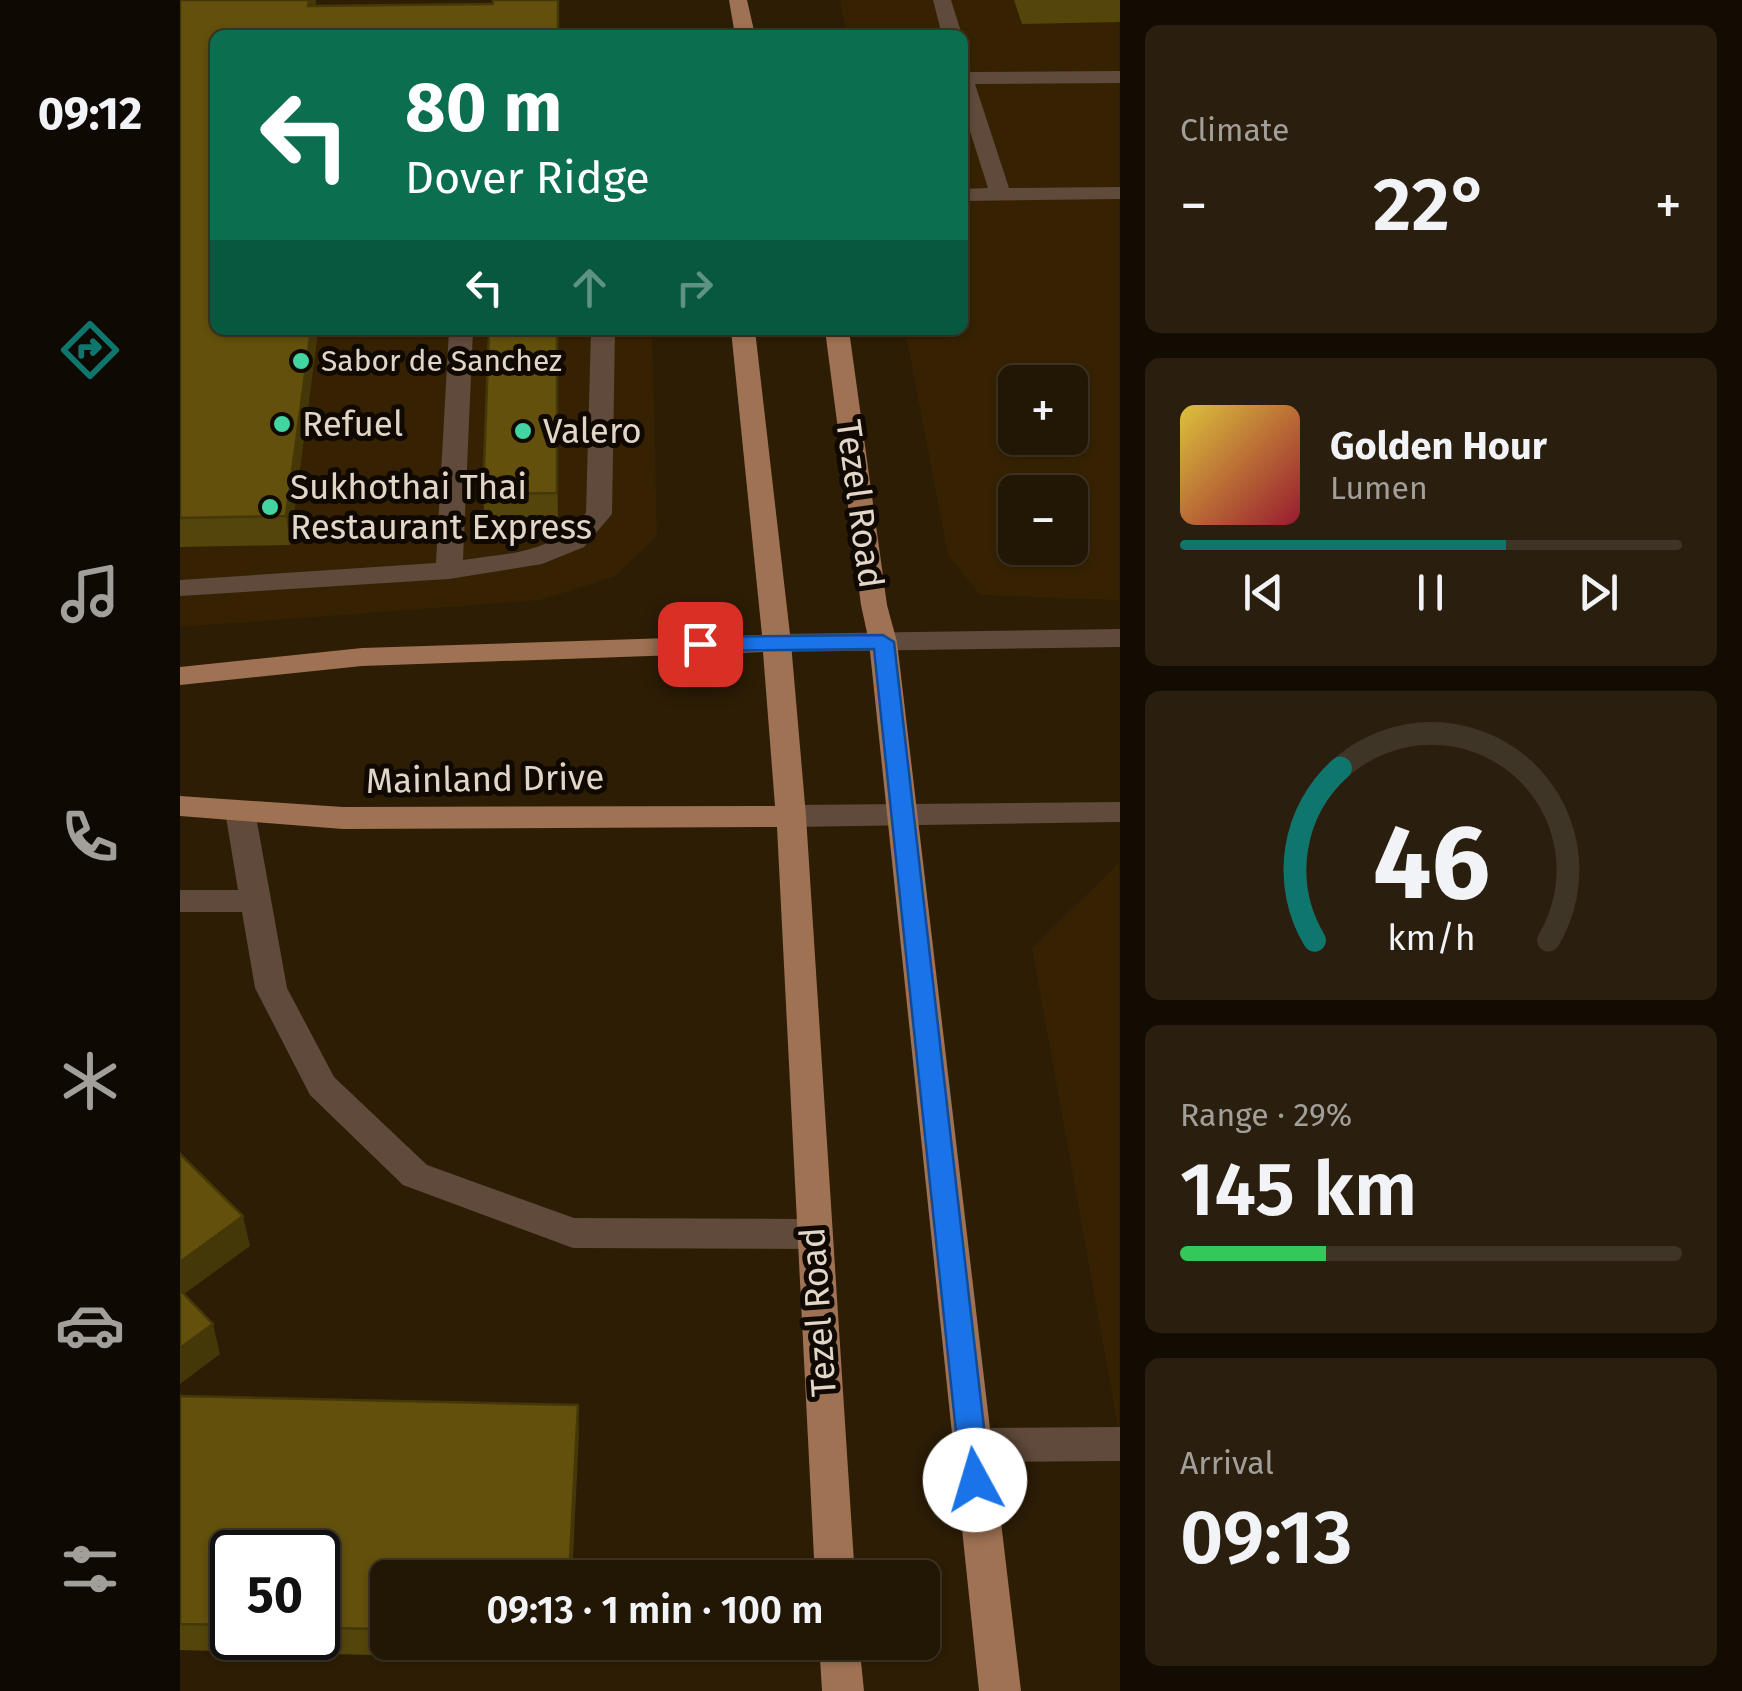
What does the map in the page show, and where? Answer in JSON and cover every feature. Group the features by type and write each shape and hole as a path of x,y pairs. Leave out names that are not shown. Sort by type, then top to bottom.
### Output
{"main road":[{"path":"738,0 745,30"},
{"name":"Tezel Road","path":"744,335 777,643 791,816 834,1560"},
{"name":"Tezel Road","path":"837,335 874,605 883,642 904,815 1000,1691"},
{"path":"180,676 362,657 777,643"},
{"name":"Mainland Drive","path":"180,806 343,818 791,816"},
{"path":"840,1660 842,1691"}],"street":[{"path":"942,0 951,30"},
{"path":"968,76 1120,77"},
{"path":"968,92 1000,195"},
{"path":"968,196 1120,194"},
{"path":"449,571 461,335"},
{"path":"180,588 449,571 542,556 576,541 599,514 603,335"},
{"path":"777,643 1120,638"},
{"path":"240,811 270,988 322,1086 415,1175 573,1233 813,1234"},
{"path":"791,816 1120,812"},
{"path":"180,901 255,900"},
{"path":"972,1445 1120,1444"}],"shaded area":[{"path":"840,0 1119,0 1119,600 980,595 948,555 906,335 968,335 968,30 846,30"},
{"path":"180,257 210,320 210,335 652,335 657,536 615,576 540,600 180,627"},
{"path":"1119,863 1119,1432 1032,948"}],"building":[{"path":"180,0 309,0 308,6 558,0 558,30 210,30 210,335 310,335 286,516 180,518"},
{"name":"Valero","path":"489,335 557,335 557,493 483,494"},
{"path":"180,1154 243,1216 180,1262"},
{"path":"180,1290 213,1324 180,1348"},
{"path":"180,1396 578,1405 570,1560 370,1560 370,1629 340,1628 340,1530 210,1530 210,1625 180,1624"}],"place":[{"name":"Sabor de Sanchez","path":"301,361"},
{"name":"Refuel","path":"282,424"},
{"name":"Valero","path":"523,431"},
{"name":"Sukhothai Thai Restaurant Express","path":"270,507"}],"route":[{"path":"700,644 883,642 975,1480"}]}
